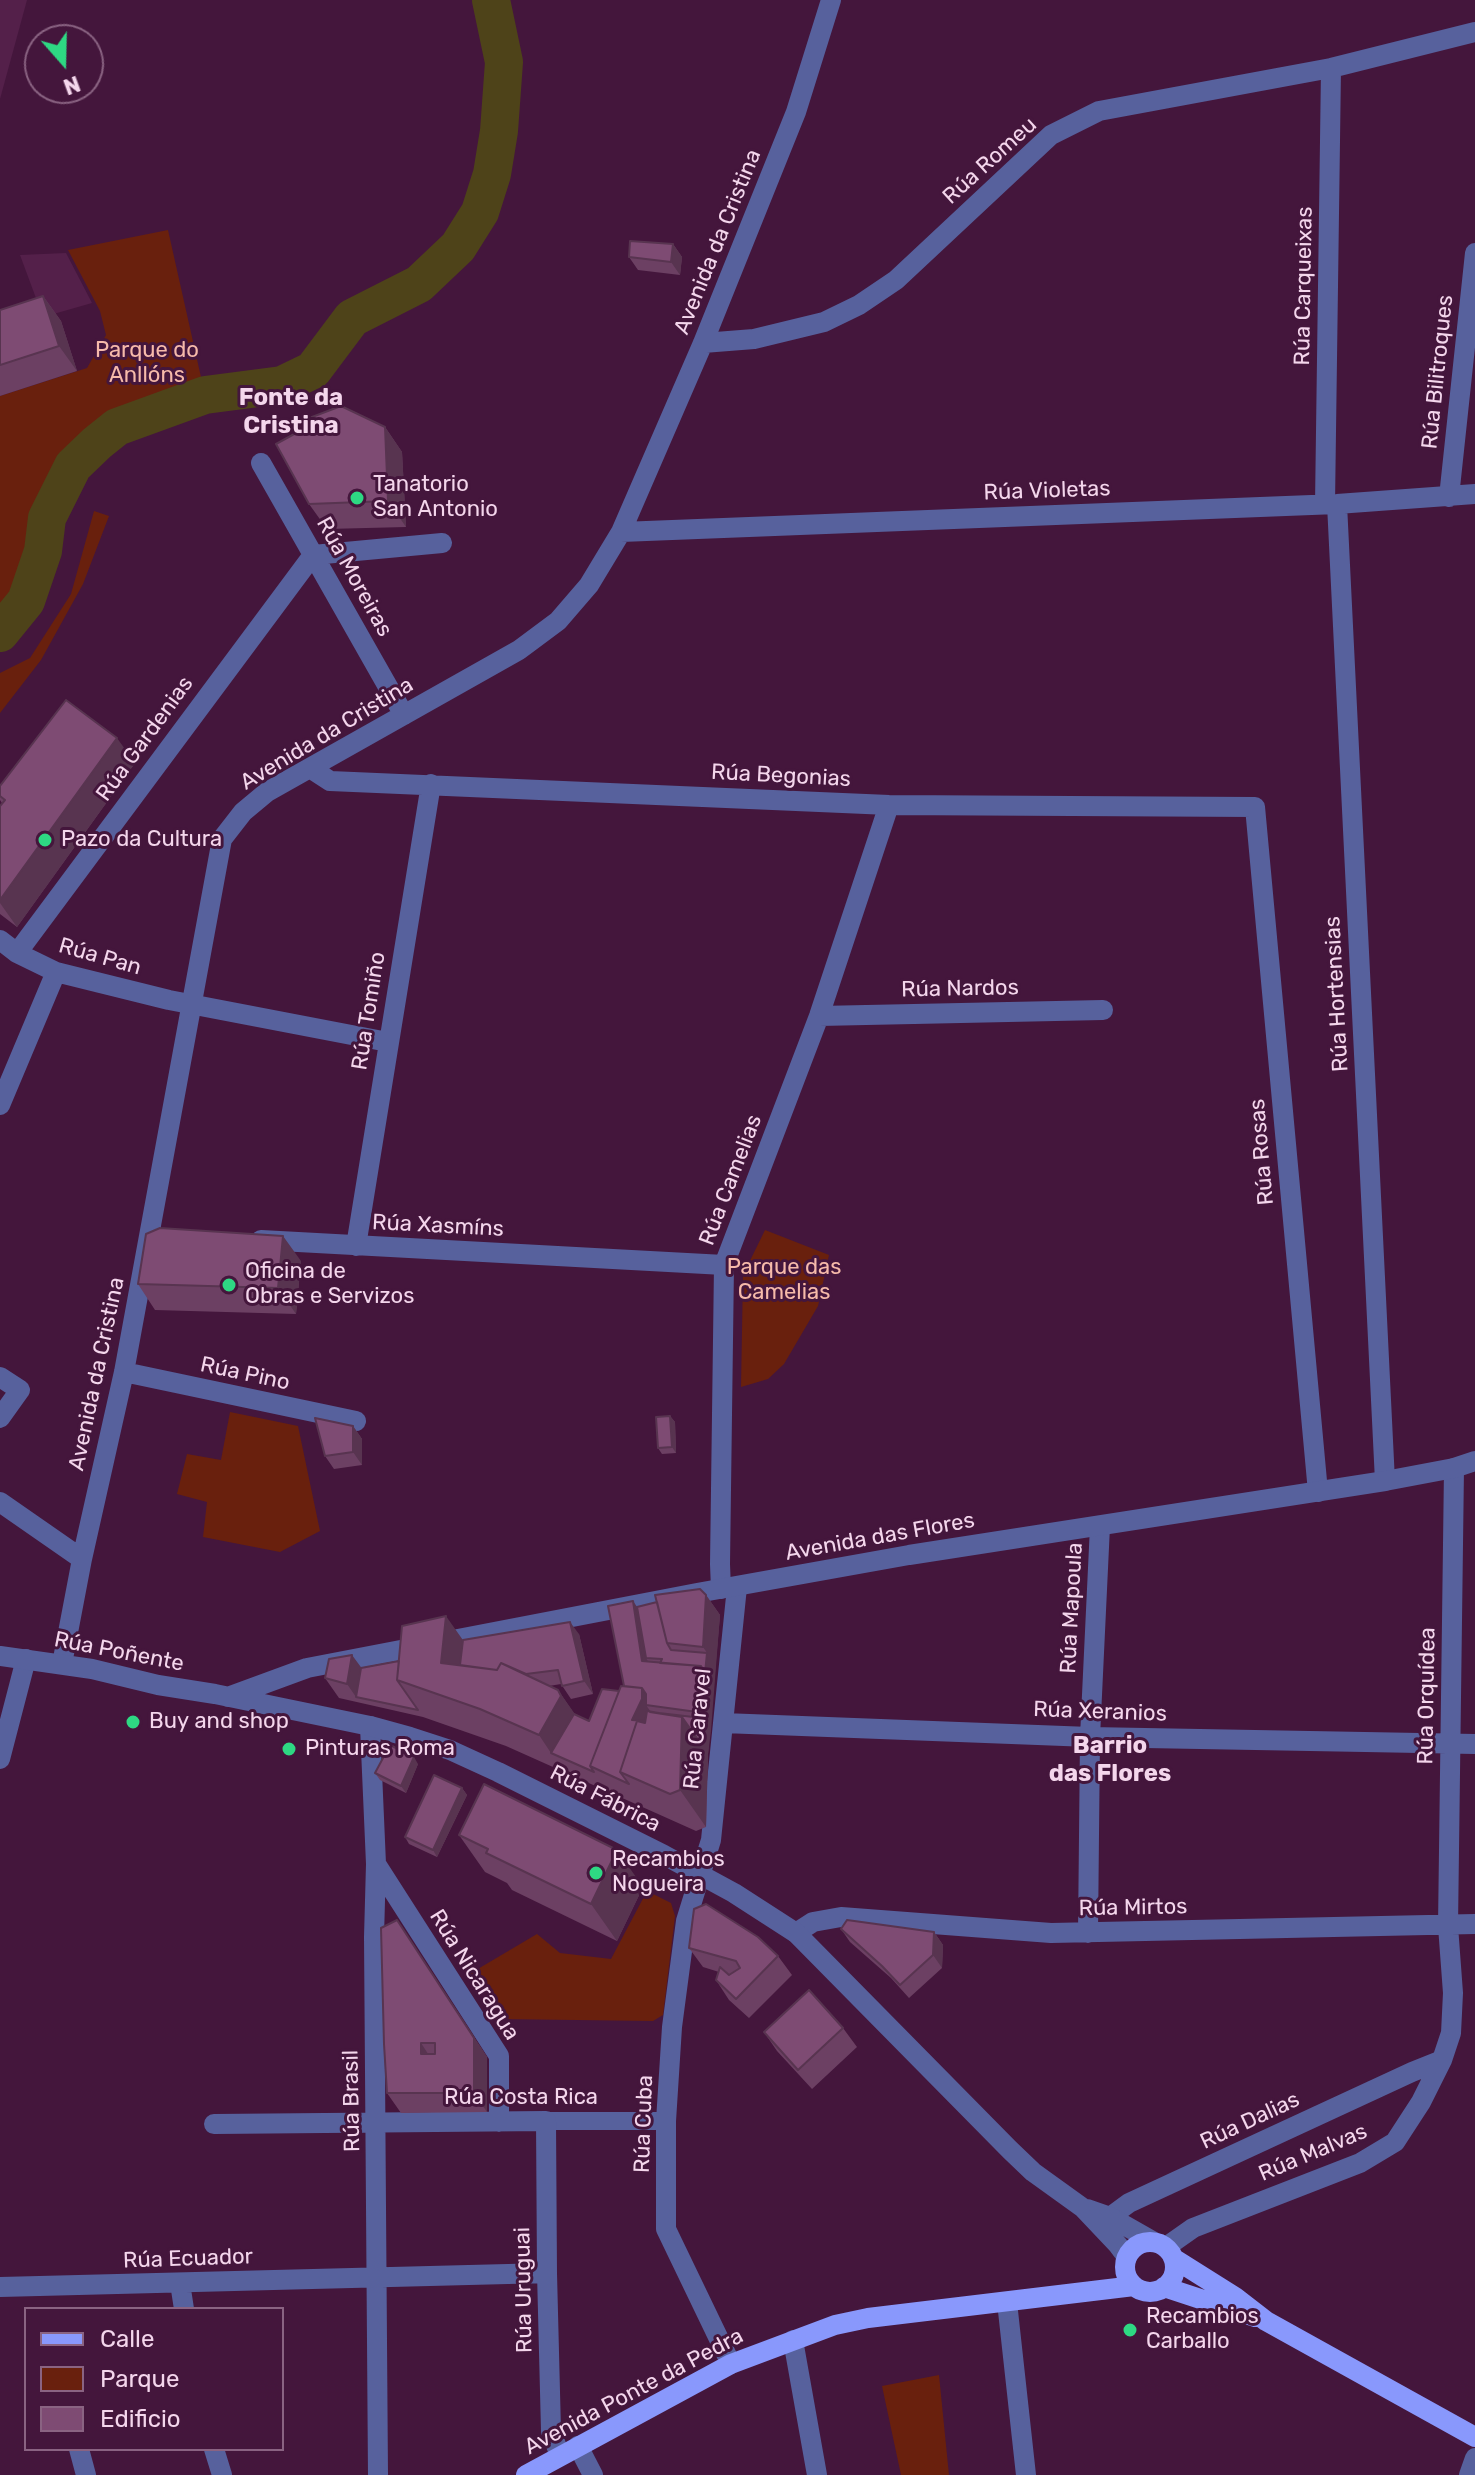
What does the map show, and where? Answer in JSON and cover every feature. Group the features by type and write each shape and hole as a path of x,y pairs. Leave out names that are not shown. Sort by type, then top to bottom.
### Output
{"main road":[{"path":"1093,2290 1126,2261 1136,2246 1164,2249 1266,2321 1475,2437"},
{"path":"1164,2249 1174,2271 1164,2287"},
{"path":"1126,2261 1127,2276 1134,2286 1146,2291 1164,2287 1266,2321"},
{"name":"Avenida Ponte da Pedra","path":"526,2475 731,2364 835,2325 868,2318 1134,2286"}],"street":[{"name":"Avenida da Cristina","path":"62,1664 82,1559 158,1234 192,1005 222,839 243,812 267,792 519,650 558,621 589,585 621,532 703,343 796,112 831,0"},
{"name":"Rúa Romeu","path":"703,343 754,339 824,322 859,305 896,280 1051,135 1099,111 1331,68 1475,32"},
{"name":"Rúa Carqueixas","path":"1331,68 1331,504"},
{"name":"Rúa Bilitroques","path":"1449,497 1475,253"},
{"name":"Rúa Moreiras","path":"261,463 404,715"},
{"name":"Rúa Violetas","path":"621,532 1331,504 1475,494"},
{"name":"Rúa Hortensias","path":"1331,504 1385,1481"},
{"path":"313,555 442,543"},
{"name":"Rúa Gardenias","path":"8,947 313,555"},
{"name":"Rúa Begonias","path":"310,768 330,781 889,805 1255,807"},
{"name":"Rúa Tomiño","path":"356,1246 431,784"},
{"name":"Rúa Camelias","path":"729,1588 720,1564 724,1265 819,1016 889,805"},
{"name":"Rúa Rosas","path":"1255,807 1318,1492"},
{"name":"Rúa Pan","path":"8,947 56,972 192,1005 388,1042"},
{"path":"0,1105 56,972"},
{"name":"Rúa Nardos","path":"819,1016 1103,1010"},
{"name":"Rúa Xasmíns","path":"246,1239 724,1265"},
{"name":"Rúa Pino","path":"124,1372 356,1421"},
{"path":"0,1377 20,1390 0,1418"},
{"name":"Avenida das Flores","path":"228,1697 294,1672 729,1588 909,1555 1385,1481 1475,1461"},
{"name":"Rúa Orquídea","path":"1448,1926 1454,1468"},
{"path":"0,1502 82,1559"},
{"name":"Rúa Mapoula","path":"1088,1933 1090,1737 1100,1526"},
{"name":"Rúa Caravel","path":"699,1874 711,1840 723,1723 729,1588"},
{"name":"Rúa Poñente","path":"0,1656 62,1664 228,1697"},
{"path":"0,1759 26,1659"},
{"path":"294,1672 287,1691 294,1712"},
{"name":"Rúa Fábrica","path":"228,1697 370,1726 450,1750 734,1893 796,1933 1010,2150 1033,2172 1083,2208 1118,2245 1126,2261"},
{"name":"Rúa Xeranios","path":"723,1723 1090,1737 1475,1744"},
{"name":"Rúa Brasil","path":"370,1726 376,1864 378,2475"},
{"name":"Rúa Nicaragua","path":"376,1864 499,2056 499,2122"},
{"name":"Rúa Cuba","path":"699,1874 686,1921 672,2027 666,2121 666,2229 731,2364"},
{"name":"Rúa Mirtos","path":"796,1933 813,1922 841,1917 1051,1933 1475,1924"},
{"path":"1442,2060 1451,2033 1453,1993 1448,1926"},
{"name":"Rúa Dalias","path":"1110,2217 1129,2203 1442,2060"},
{"name":"Rúa Malvas","path":"1164,2249 1193,2228 1360,2163 1395,2142 1421,2102 1442,2060"},
{"path":"1412,2072 1421,2102"},
{"name":"Rúa Uruguai","path":"546,2121 551,2431 593,2475"},
{"name":"Rúa Costa Rica","path":"214,2124 666,2121"},
{"name":"Rúa Fábrica","path":"1083,2208 1110,2217 1164,2249"},
{"name":"Rúa Ecuador","path":"0,2287 547,2273"},
{"path":"180,2283 184,2307"},
{"path":"1007,2302 1026,2475"},
{"path":"793,2340 817,2475"},
{"path":"80,2451 86,2475"},
{"path":"215,2451 222,2475"},
{"path":"1469,2475 1475,2458"}],"shaded area":[{"path":"0,0 27,0 0,99"},
{"path":"66,253 92,303 43,317 20,255"}],"green space":[{"name":"Parque do Anllóns","path":"168,230 205,395 117,428 73,466 36,575 0,613 0,396 87,368 106,335 100,311 68,250"},
{"path":"94,511 109,516 83,584 41,660 0,713 0,673 30,658 71,594"},
{"name":"Parque das Camelias","path":"765,1230 829,1255 818,1306 784,1364 768,1379 741,1387 743,1275"},
{"path":"230,1412 298,1426 320,1531 280,1552 203,1537 207,1502 177,1494 187,1454 221,1460"},
{"path":"647,1891 671,1903 675,1916 663,2015 653,2021 498,2019 466,1976 537,1934 560,1953 611,1959"},
{"path":"939,2375 949,2475 901,2475 882,2386"}],"building":[{"path":"630,241 673,244 671,262 629,257"},
{"path":"43,296 59,346 0,365 0,310"},
{"name":"Tanatorio San Antonio","path":"341,406 385,427 388,501 309,504 276,444 296,433 291,425"},
{"path":"66,700 117,738 0,900 0,806 5,800 0,796 0,786"},
{"path":"160,1228 283,1236 278,1288 138,1284 146,1234"},
{"path":"670,1416 672,1447 658,1448 656,1417"},
{"path":"315,1418 353,1426 353,1452 325,1456"},
{"path":"700,1589 706,1595 703,1647 667,1643 655,1595"},
{"path":"633,1601 642,1661 701,1666 697,1712 646,1705 646,1694 642,1688 624,1686 608,1606"},
{"path":"657,1602 671,1650 707,1653 705,1673 701,1666 660,1663 662,1659 646,1658 637,1607"},
{"path":"446,1616 441,1663 497,1670 501,1663 558,1690 561,1696 539,1735 480,1709 397,1680 402,1626"},
{"path":"570,1622 584,1681 562,1686 558,1670 526,1674 501,1663 497,1670 460,1665 463,1640"},
{"path":"352,1655 347,1684 325,1678 329,1659"},
{"path":"399,1661 397,1680 418,1710 356,1697 361,1668"},
{"path":"621,1686 642,1688 642,1699 632,1720 645,1721 637,1721 620,1772 629,1784 590,1766"},
{"path":"602,1689 619,1691 590,1766 594,1772 551,1753 574,1714 589,1721"},
{"path":"647,1711 682,1717 680,1790 670,1794 620,1772 637,1721 645,1723"},
{"path":"650,1712 702,1718 699,1741 682,1717"},
{"path":"390,1745 414,1757 401,1786 375,1773"},
{"path":"434,1775 462,1788 433,1850 405,1837"},
{"path":"484,1784 617,1850 591,1904 486,1853 488,1849 459,1835"},
{"path":"706,1904 758,1937 778,1956 736,1999 716,1980 720,1967 729,1975 740,1968 736,1961 689,1948 694,1909"},
{"path":"397,1920 474,2038 474,2093 387,2093 381,1928","holes":["421,2043 435,2043 435,2054 421,2054"]},
{"path":"847,1920 934,1932 933,1955 900,1985 841,1929"},
{"path":"809,1990 843,2028 798,2070 764,2032"}],"waterway":[{"path":"0,633 26,601 43,551 47,518 73,466 97,443 117,427 205,395 282,385 313,370 352,318 419,284 458,247 480,212 492,174 499,131 504,62 491,0"}],"place":[{"name":"Tanatorio San Antonio","path":"357,498"},
{"name":"Pazo da Cultura","path":"45,840"},
{"name":"Oficina de Obras e Servizos","path":"229,1285"},
{"name":"Buy and shop","path":"133,1722"},
{"name":"Pinturas Roma","path":"289,1749"},
{"name":"Recambios Nogueira","path":"596,1873"},
{"name":"Recambios Carballo","path":"1130,2330"}],"district":[{"name":"Fonte da Cristina","path":"291,412"},
{"name":"Barrio das Flores","path":"1110,1760"}]}
